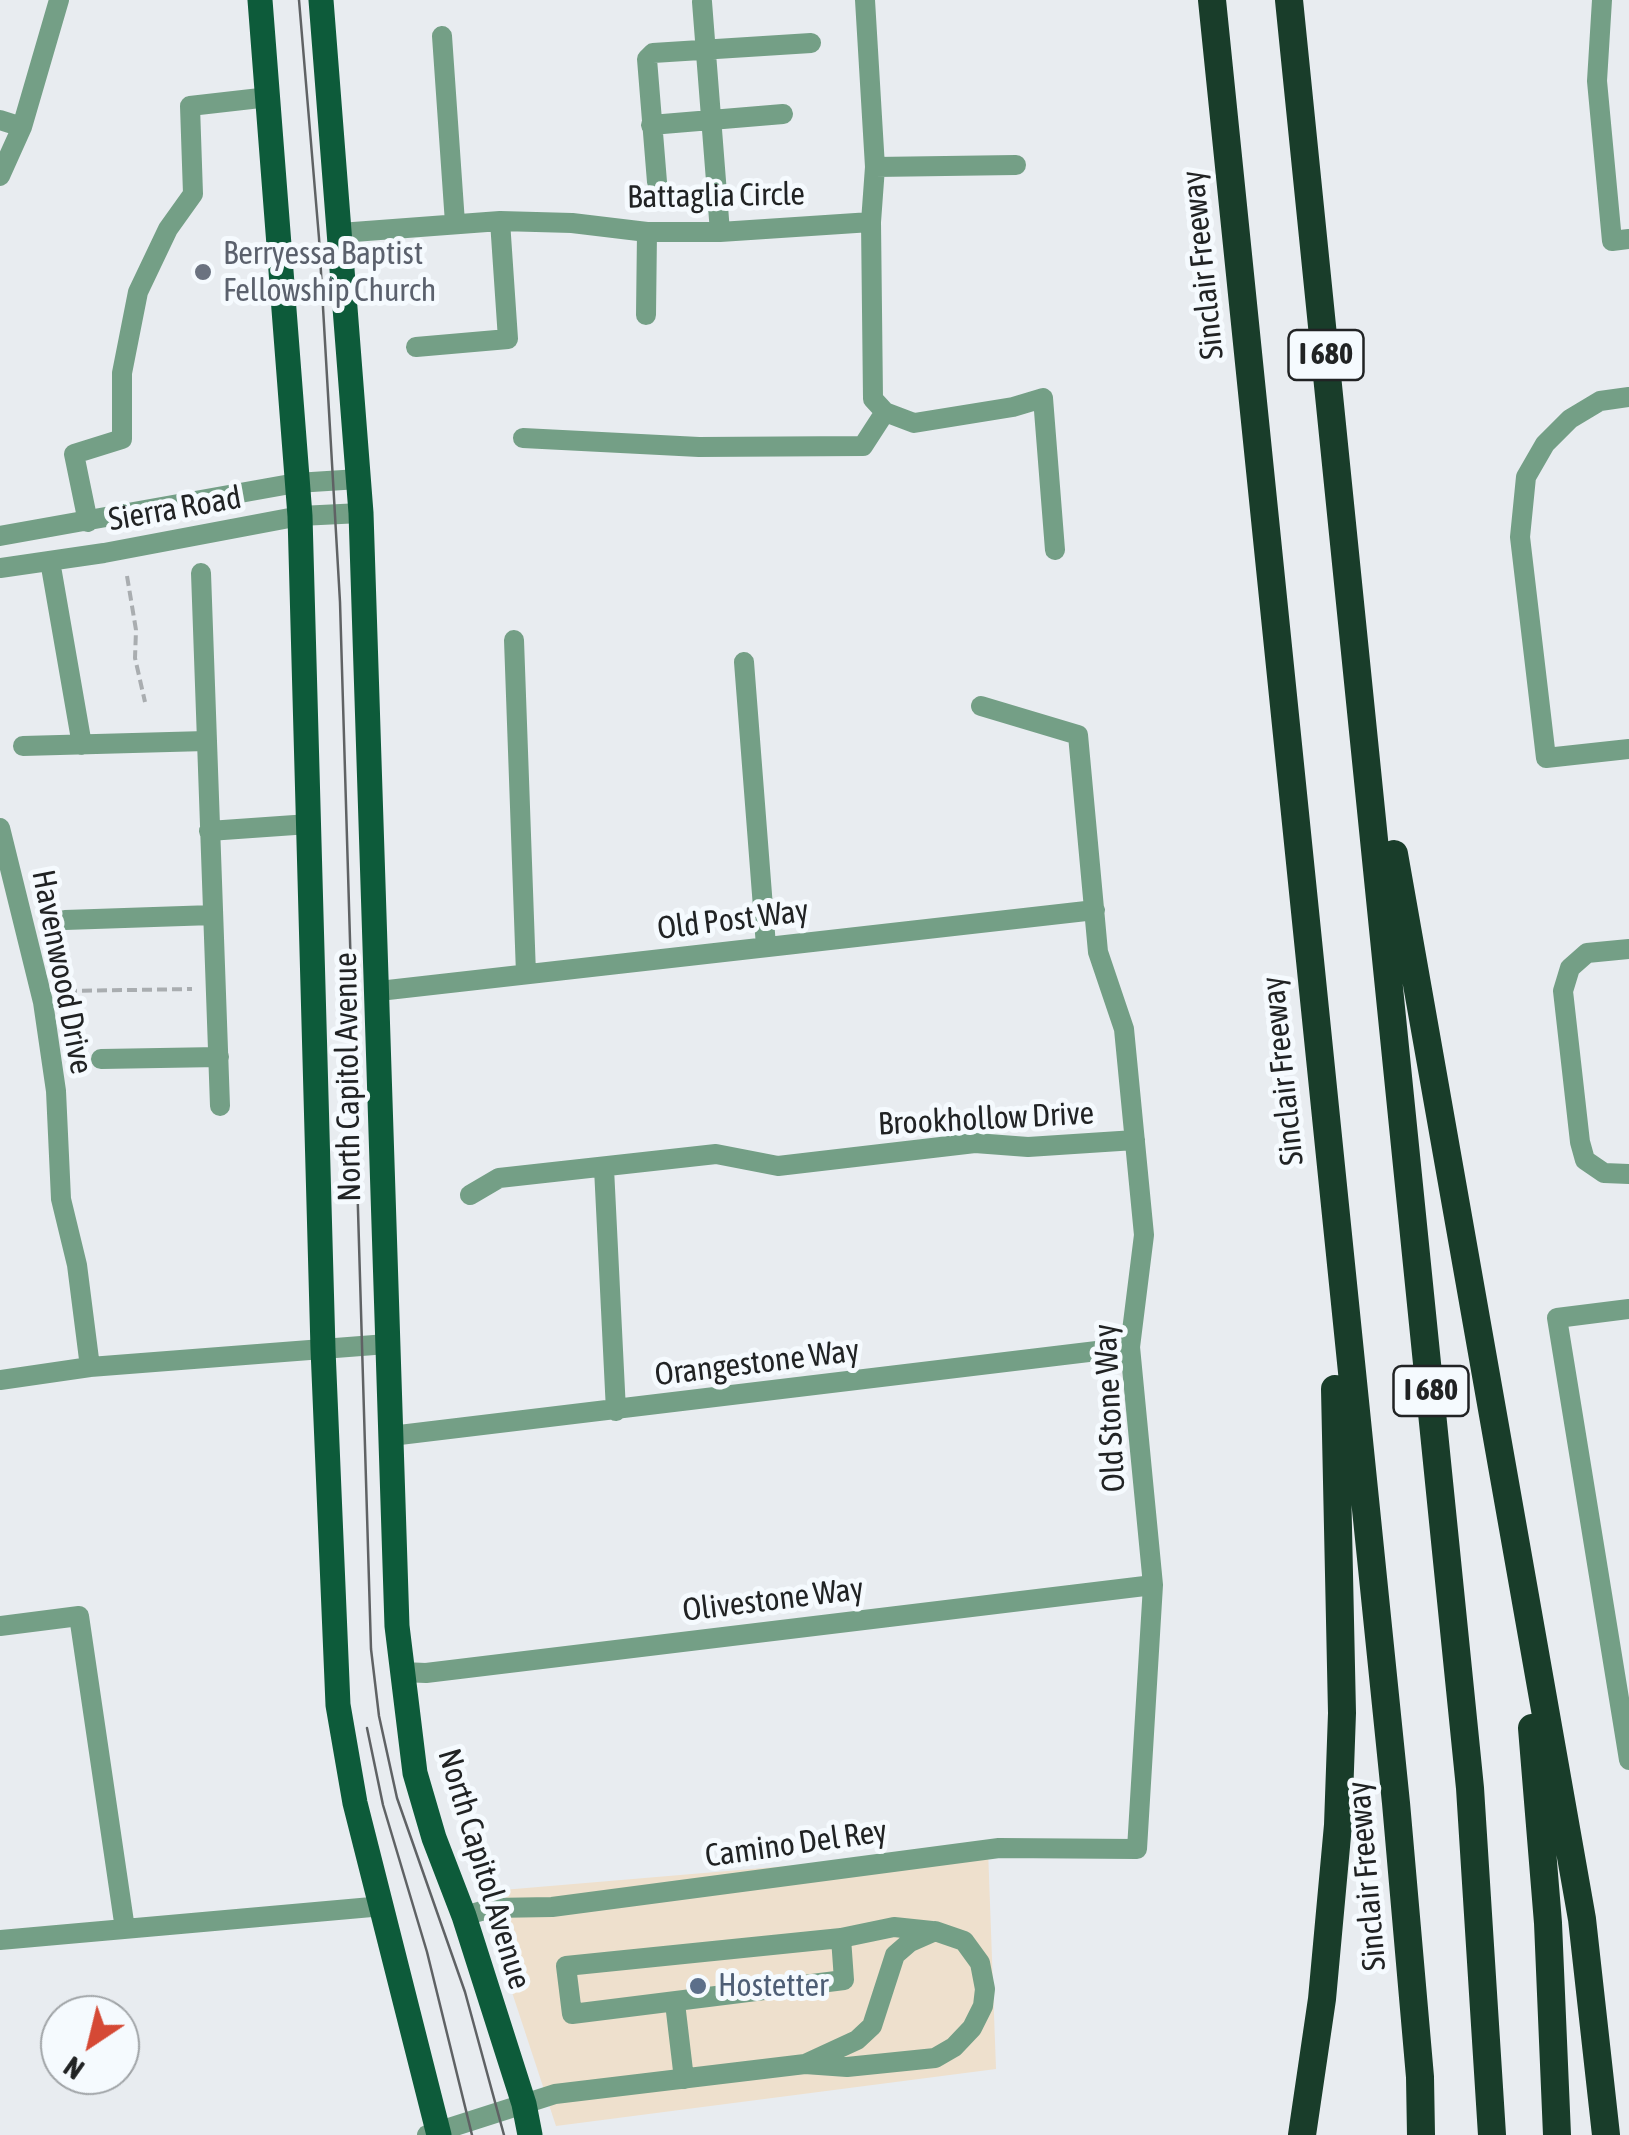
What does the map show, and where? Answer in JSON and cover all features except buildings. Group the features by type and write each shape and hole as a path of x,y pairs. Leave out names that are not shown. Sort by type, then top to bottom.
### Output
{"highway":[{"name":"Sinclair Freeway","path":"1210,0 1396,1803 1422,2135"},
{"name":"I 680","path":"1292,0 1295,62 1470,1788 1492,2135"},
{"path":"1357,648 1582,1918 1606,2135"},
{"path":"1302,2135 1333,1898 1342,1713 1328,1163"},
{"path":"1493,1409 1518,1593 1542,1838 1557,2135"}],"main road":[{"name":"North Capitol Avenue","path":"260,0 300,516 323,1348 338,1704 354,1803 383,1906 435,2134"},
{"name":"North Capitol Avenue","path":"321,0 361,513 379,991 387,1344 402,1672 415,1772 524,2104 530,2135"}],"street":[{"path":"0,176 22,127 59,0"},
{"path":"864,0 876,167 871,222 872,399 885,412 914,423 1043,398 1056,550"},
{"path":"1602,0 1597,81 1620,240"},
{"path":"702,2 720,232"},
{"path":"442,36 455,224"},
{"path":"657,182 647,58 653,53 812,42"},
{"path":"88,522 74,454 122,439 122,373 138,292 168,229 193,194 190,106 268,97"},
{"path":"651,125 783,114"},
{"path":"0,120 22,127"},
{"path":"876,167 1016,166"},
{"path":"416,347 508,339 500,220"},
{"name":"Battaglia Circle","path":"340,232 500,220 647,232 720,232 871,222"},
{"path":"646,315 647,232"},
{"path":"1629,396 1600,401 1570,419 1545,444 1526,478 1520,537 1546,758 1629,749"},
{"path":"523,438 698,447 864,446 885,412"},
{"name":"Sierra Road","path":"0,536 296,484 359,479"},
{"name":"Sierra Road","path":"0,568 300,516 361,513"},
{"path":"50,561 82,745"},
{"path":"201,573 220,1106"},
{"path":"514,640 526,974"},
{"path":"744,662 766,946"},
{"name":"Old Stone Way","path":"981,706 1078,735 1098,952 1124,1029 1144,1235 1130,1348 1152,1585 1137,1849"},
{"path":"23,746 206,741"},
{"path":"209,831 309,824"},
{"name":"Havenwood Drive","path":"0,828 43,1002 56,1091 60,1198 77,1264 90,1367"},
{"name":"Old Post Way","path":"379,991 1095,910"},
{"path":"65,920 214,915"},
{"path":"1629,949 1587,953 1570,968 1562,990 1585,1160 1604,1173 1629,1174"},
{"path":"101,1059 219,1057"},
{"name":"Brookhollow Drive","path":"470,1194 499,1178 716,1154 778,1166 975,1142 1028,1147 1135,1140"},
{"path":"604,1168 616,1410"},
{"path":"1629,1309 1557,1318 1629,1760"},
{"path":"0,1380 90,1367 387,1344"},
{"name":"Orangestone Way","path":"391,1436 1130,1348"},
{"name":"Olivestone Way","path":"402,1672 1152,1585"},
{"path":"0,1626 80,1616 125,1929"},
{"name":"Camino Del Rey","path":"464,1916 492,1908 552,1907 999,1848 1137,1849"},
{"path":"0,1940 383,1906"},
{"path":"435,2134 555,2094 805,2064 848,2067 935,2058 972,2028 983,2006 985,1989 980,1963 964,1942 935,1931 894,1926 849,1937 566,1966 572,2014 844,1980 849,1937"},
{"path":"805,2064 858,2040 872,2026 895,1955 910,1942 935,1931"},
{"path":"849,1937 884,1950 888,1974"},
{"path":"675,2002 684,2079"}],"path":[{"path":"127,576 136,630 135,658 145,702"},
{"path":"67,992 192,989"}],"shaded area":[{"path":"988,1849 996,2069 556,2126 479,1892"}],"tram line":[{"path":"299,0 319,238 340,602 371,1649 379,1716 397,1798 465,1992 504,2135"},
{"path":"367,1728 383,1805 427,1952 472,2135"}],"place":[{"name":"Berryessa Baptist Fellowship Church","path":"203,272"},
{"name":"Hostetter","path":"698,1986"}]}
